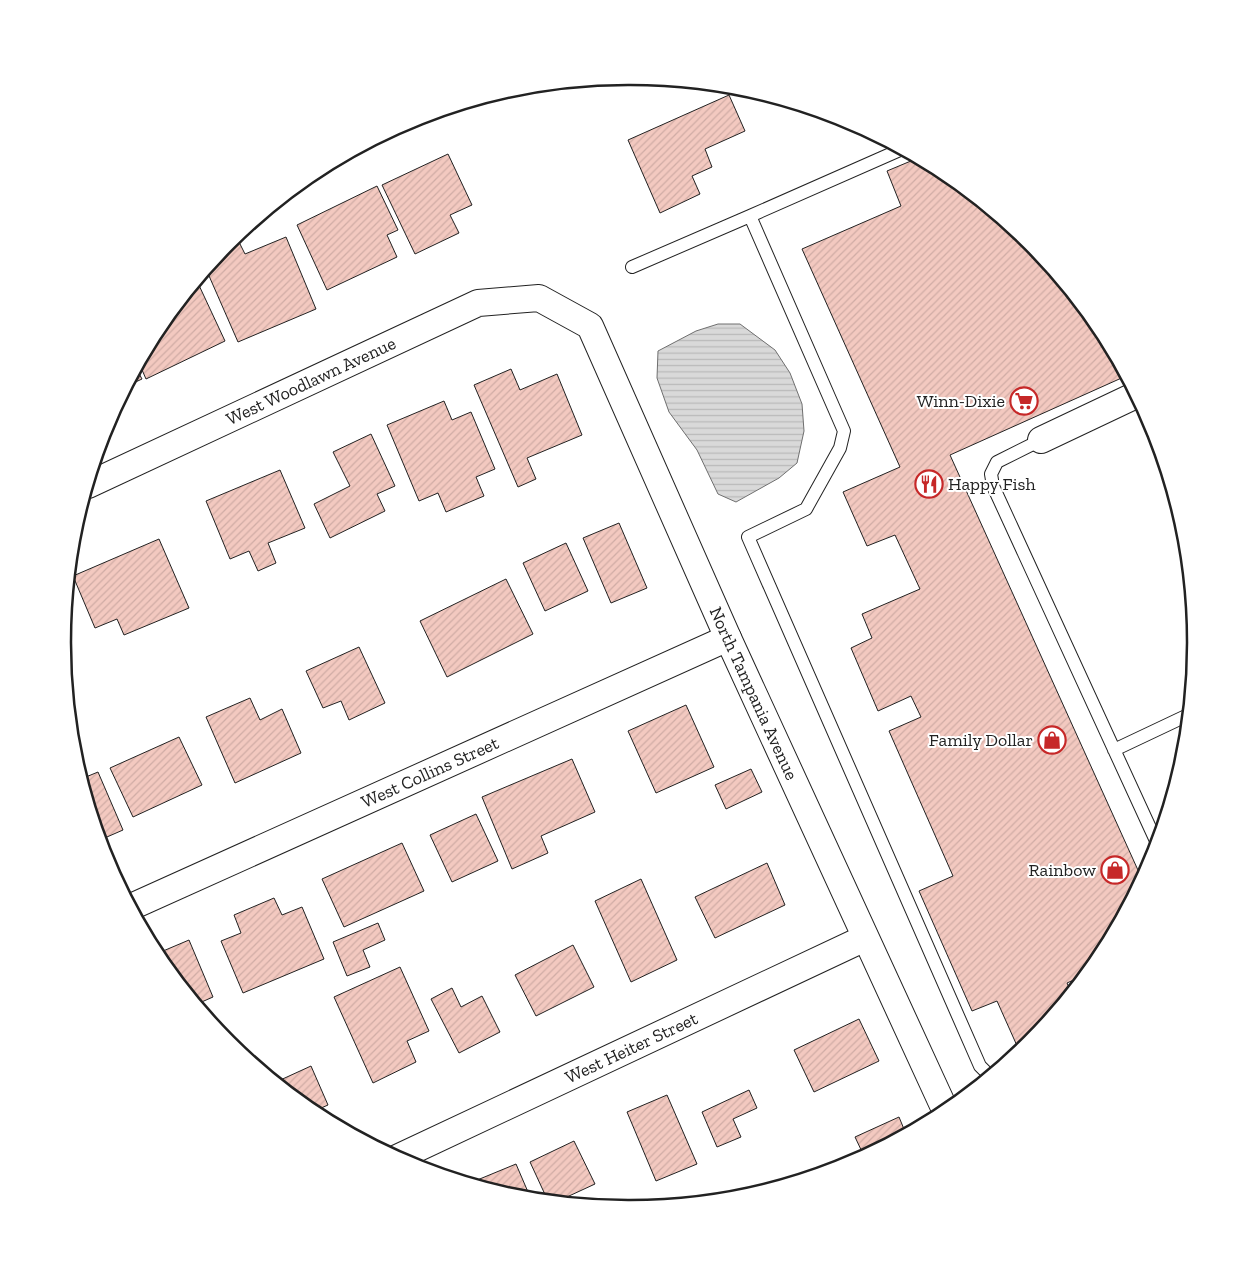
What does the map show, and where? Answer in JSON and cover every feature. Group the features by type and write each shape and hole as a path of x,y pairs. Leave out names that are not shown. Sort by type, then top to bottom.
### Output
{"street":[{"name":"West Woodlawn Avenue","path":"95,482 478,303 539,298"},
{"name":"North Tampania Avenue","path":"539,298 590,326 728,638 942,1104"},
{"path":"1041,440 1130,398"},
{"name":"West Collins Street","path":"137,904 728,638"},
{"name":"West Heiter Street","path":"406,1154 865,938"}],"lane":[{"path":"632,267 895,152"},
{"path":"750,216 844,431 840,448 806,508 748,537 980,1066 985,1071"},
{"path":"1041,440 997,462 991,474 993,486 1153,833"},
{"path":"1114,750 1181,718"}],"shaded area":[{"path":"718,324 740,324 775,350 790,373 802,404 804,431 797,463 779,478 736,502 718,494 697,450 669,412 657,378 658,351 696,331"}],"building":[{"path":"729,95 745,131 705,149 712,167 692,176 700,194 660,213 628,140"},
{"path":"448,154 472,205 450,215 459,233 415,254 382,185"},
{"path":"911,161 969,200 997,223 1048,275 1071,303 1093,333 1120,379 950,455 1138,870 1112,921 1093,952 1072,981 1067,983 1068,986 1048,1010 1016,1044 997,1001 972,1011 919,891 953,876 889,731 921,717 911,696 878,711 851,648 872,638 862,614 920,589 895,535 867,546 843,492 900,467 802,249 901,206 887,171"},
{"path":"377,186 398,230 387,235 397,257 327,290 297,225"},
{"path":"286,237 316,309 238,342 209,276 240,243 245,254"},
{"path":"200,287 225,341 146,379 142,371 146,364 165,333"},
{"path":"511,369 520,390 557,374 582,435 527,458 536,479 518,487 474,385"},
{"path":"444,401 452,420 471,412 495,469 476,477 484,496 446,512 438,493 419,501 387,425"},
{"path":"371,434 395,486 377,494 385,511 330,538 314,504 350,486 333,452"},
{"path":"280,470 305,528 268,543 276,563 258,571 249,551 230,559 206,501"},
{"path":"619,523 647,588 611,603 583,538"},
{"path":"159,539 189,608 124,635 117,619 95,628 75,580 75,575"},
{"path":"566,543 588,591 545,611 523,563"},
{"path":"506,579 533,634 447,677 420,621"},
{"path":"359,647 385,703 349,720 341,701 323,708 306,671"},
{"path":"250,698 260,720 282,709 301,753 235,783 206,717"},
{"path":"686,705 714,767 656,793 628,731"},
{"path":"179,737 202,785 133,817 110,768"},
{"path":"572,759 595,812 541,836 548,853 512,869 482,797"},
{"path":"751,769 762,792 726,809 715,785"},
{"path":"98,772 123,830 107,837 88,776"},
{"path":"476,814 498,861 452,882 430,835"},
{"path":"402,843 424,891 344,927 322,879"},
{"path":"767,863 785,905 715,938 695,897"},
{"path":"641,879 677,960 631,982 595,901"},
{"path":"274,898 282,915 302,907 324,959 243,993 221,941 241,933 234,915"},
{"path":"378,923 385,940 363,950 370,967 347,976 333,942"},
{"path":"189,940 213,997 203,1001 164,951"},
{"path":"573,945 594,987 536,1016 515,975"},
{"path":"400,967 429,1031 407,1041 416,1062 373,1083 334,997"},
{"path":"452,988 461,1007 482,996 500,1032 459,1053 431,999"},
{"path":"859,1019 879,1061 814,1092 794,1050"},
{"path":"311,1066 328,1105 322,1108 282,1079"},
{"path":"749,1090 757,1108 733,1119 741,1137 717,1147 702,1112"},
{"path":"667,1095 697,1164 656,1181 627,1112"},
{"path":"899,1117 904,1128 861,1150 855,1137"},
{"path":"574,1141 595,1184 568,1196 544,1193 530,1162"},
{"path":"516,1164 528,1191 520,1190 479,1179"}],"place":[{"name":"Winn-Dixie","path":"1024,401"},
{"name":"Happy Fish","path":"929,484"},
{"name":"Family Dollar","path":"1052,740"},
{"name":"Rainbow","path":"1115,870"}]}
